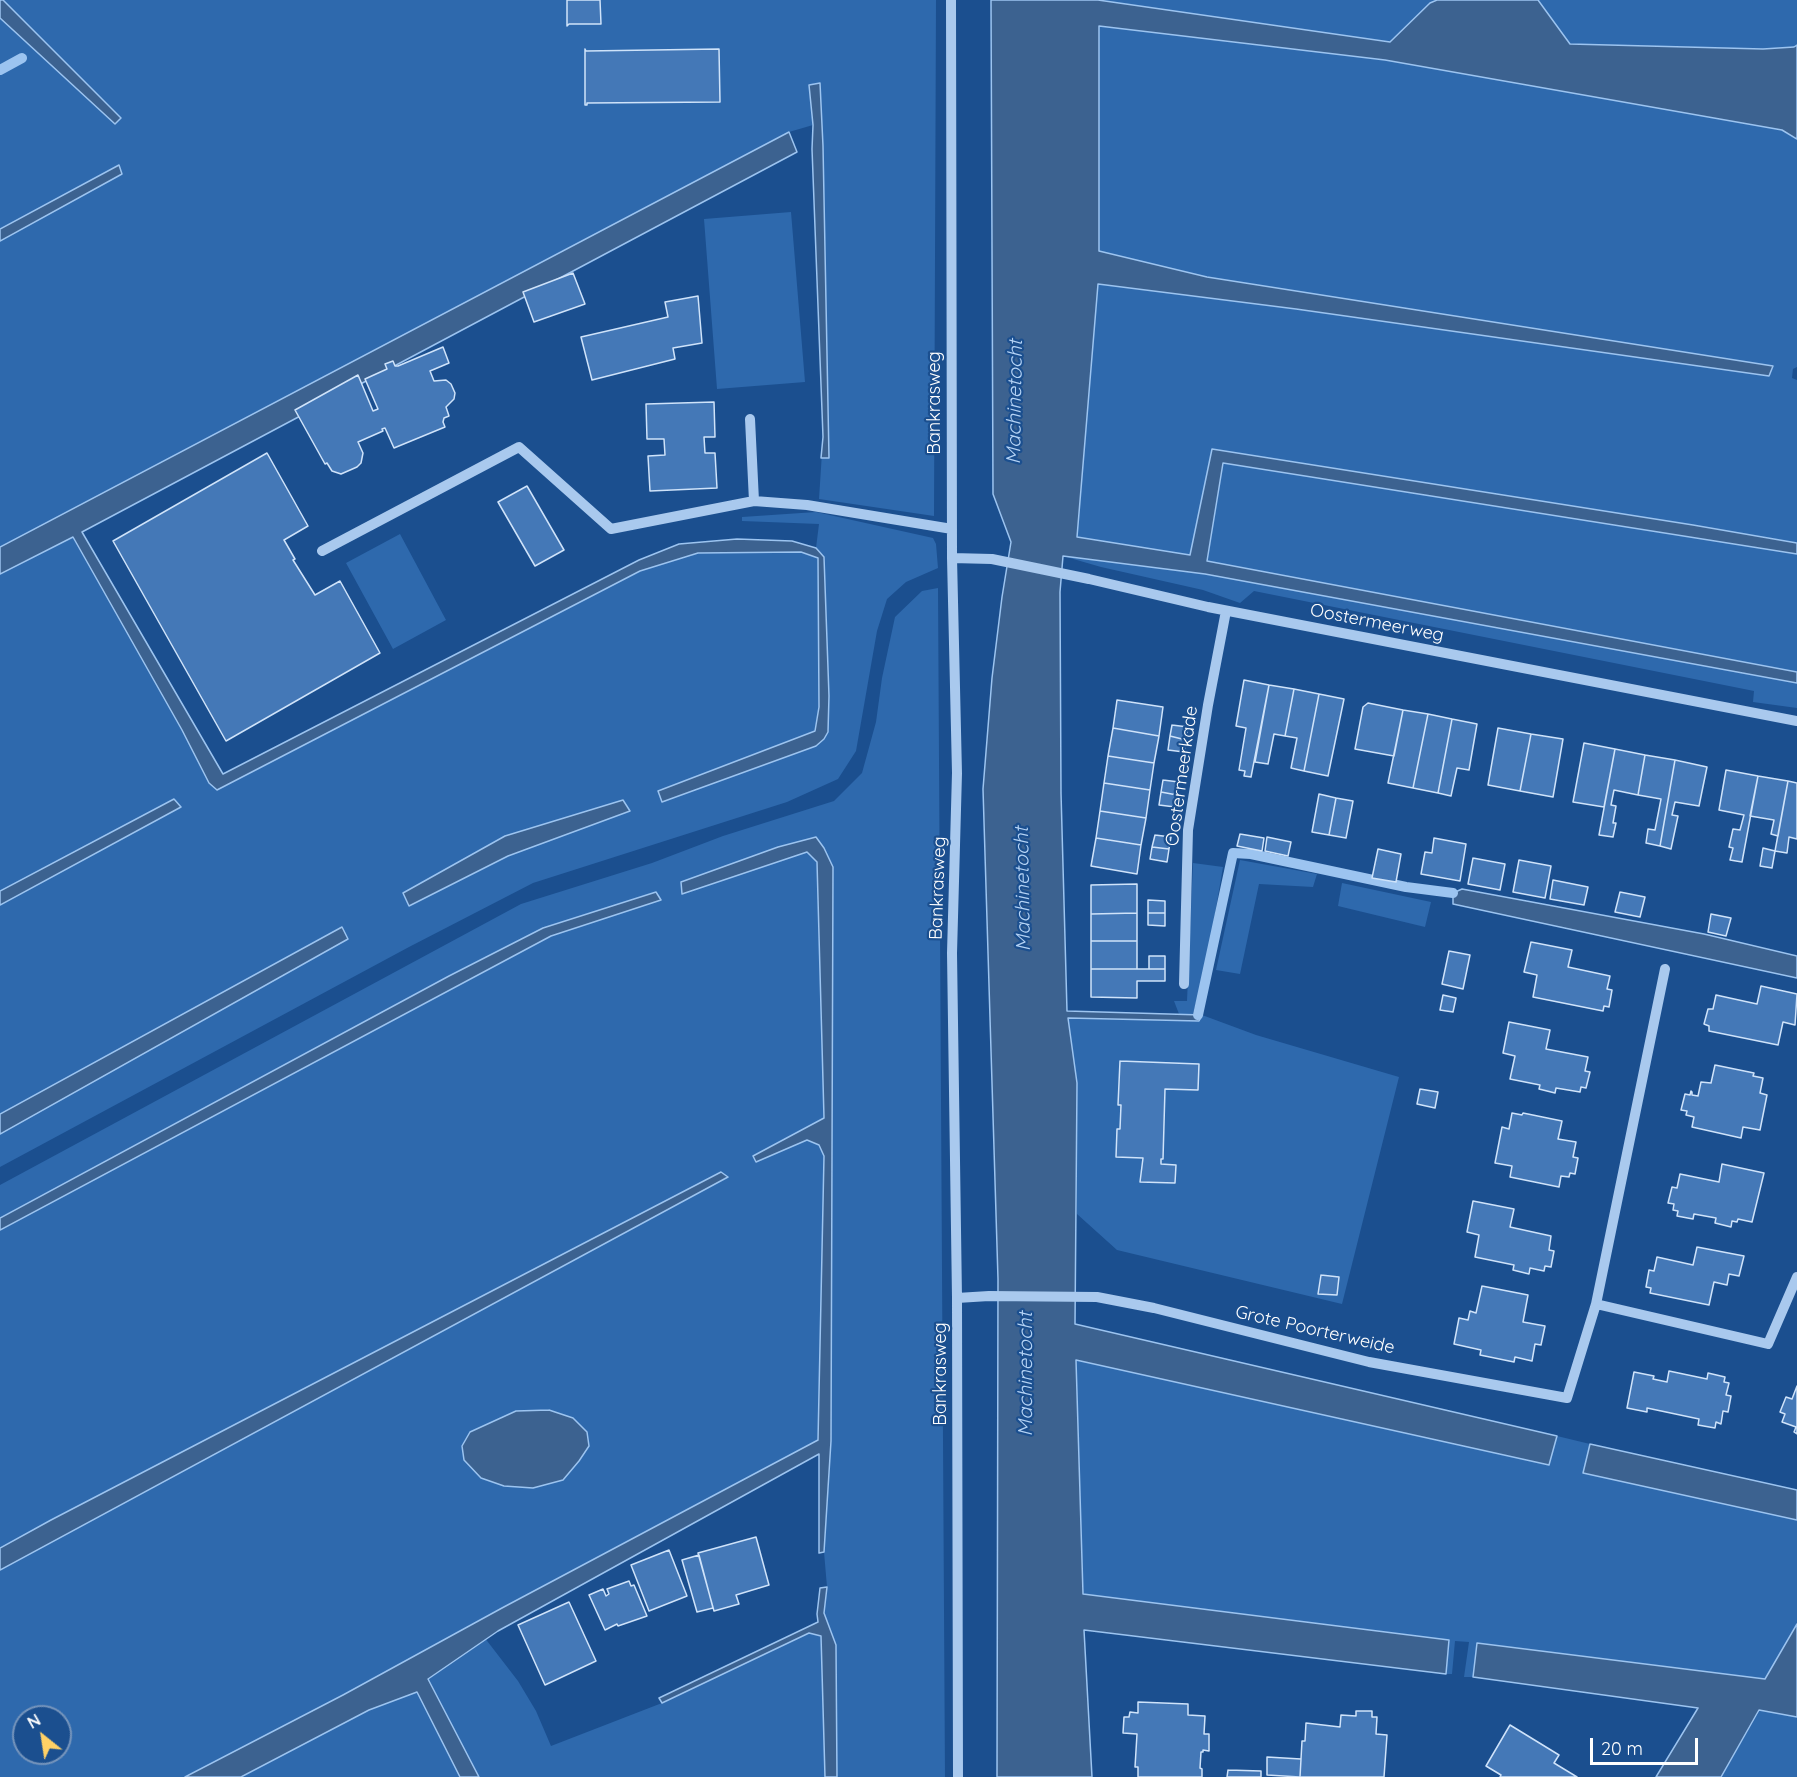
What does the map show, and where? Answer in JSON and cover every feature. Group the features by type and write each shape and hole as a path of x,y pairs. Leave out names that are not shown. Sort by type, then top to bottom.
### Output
{"street":[{"name":"Bankrasweg","path":"951,0 952,558 957,773 952,953 957,1298 958,1777"},
{"path":"750,419 754,501"},
{"path":"322,551 519,447 610,529 754,501 807,505 952,529"},
{"name":"Oostermeerweg","path":"952,558 992,559 1226,611 1797,720"},
{"name":"Oostermeerkade","path":"1184,984 1188,830 1226,611"},
{"name":"Grote Poorterweide","path":"957,1298 989,1296 1097,1298 1154,1308 1369,1362 1567,1398 1596,1304 1665,969"},
{"path":"1596,1304 1768,1344 1797,1277"}],"shaded area":[{"path":"0,0 936,0 934,516 819,499 823,437 823,146 810,92 813,125 789,132 57,517 70,538 73,537 217,790 640,571 698,553 801,552 818,558 819,707 815,731 658,791 662,802 816,746 829,696 824,557 816,548 819,524 742,521 742,517 816,512 933,538 936,544 938,568 906,582 887,599 877,631 856,751 838,779 787,802 533,883 409,947 0,1167","holes":["507,836 508,856 409,905 404,893"]},
{"path":"1098,0 1437,0 1430,3 1390,42"},
{"path":"1538,0 1797,0 1797,45 1763,49 1569,44"},
{"path":"1099,26 1385,60 1782,130 1797,139 1797,367 1793,369 1792,378 1797,380 1797,543 1213,449 1190,556 1077,537 1097,284 1296,309 1769,376 1773,367 1207,277 1099,251"},
{"path":"791,212 805,382 717,389 704,219"},
{"path":"1223,463 1797,554 1797,672 1207,561"},
{"path":"400,534 446,620 393,649 346,563"},
{"path":"1063,556 1205,574 1797,683 1797,708 1753,702 1754,691 1254,591 1240,603 1203,590"},
{"path":"938,588 945,1777 837,1777 836,1645 824,1613 827,1587 824,1552 831,1441 481,1633 518,1681 536,1711 551,1746 662,1703 809,1633 822,1636 836,1777 479,1777 428,1680 398,1665 417,1692 463,1777 0,1777 0,1230 551,936 660,900 656,892 543,928 449,976 0,1218 0,1185 521,904 652,863 723,836 834,801 862,773 876,722 882,678 895,617 922,591","holes":["823,847 682,892 681,882"]},
{"path":"1240,860 1317,874 1313,887 1259,884 1240,974 1216,970"},
{"path":"1193,863 1223,867 1208,955 1193,1014 1179,1014 1174,1001 1187,1001"},
{"path":"1342,883 1431,902 1425,927 1338,906"},
{"path":"1202,1015 1256,1035 1399,1077 1342,1304 1117,1250 1077,1214 1077,1083 1068,1018 1199,1021"},
{"path":"1076,1360 1548,1465 1557,1436 1590,1444 1584,1473 1797,1520 1797,1624 1765,1679 1477,1643 1473,1677 1464,1677 1469,1642 1455,1641 1452,1674 1446,1674 1449,1640 1083,1594"},
{"path":"1760,1710 1797,1717 1797,1777 1721,1777"}],"water":[{"path":"0,0 3,0 121,118 115,124 0,18"},
{"name":"Machinetocht","path":"991,0 1098,0 1390,42 1430,3 1437,0 1538,0 1570,44 1763,49 1797,45 1797,139 1782,130 1385,60 1099,26 1099,251 1207,277 1773,366 1769,376 1296,309 1098,284 1077,537 1190,555 1212,449 1797,543 1797,554 1223,463 1207,561 1797,672 1797,683 1205,574 1063,556 1060,592 1061,793 1067,1011 1202,1015 1199,1021 1068,1018 1077,1083 1075,1324 1557,1436 1549,1465 1076,1360 1083,1594 1449,1640 1446,1674 1084,1630 1092,1777 997,1777 998,1279 983,789 992,678 1011,542 993,494"},
{"path":"820,83 829,458 821,458 823,437 813,125 809,85"},
{"path":"789,132 797,152 82,532 223,774 639,560 679,544 737,539 792,541 816,548 824,557 829,696 828,732 816,746 662,802 658,791 815,731 819,707 818,558 801,552 698,553 640,571 217,790 209,783 182,730 73,537 0,574 0,547"},
{"path":"119,165 122,174 0,241 0,229"},
{"path":"174,799 181,807 0,905 0,891"},
{"path":"623,800 630,811 508,856 409,906 403,893 505,836"},
{"path":"816,837 833,867 831,1441 824,1552 819,1553 819,1454 498,1631 428,1679 479,1777 460,1777 417,1692 369,1710 241,1777 185,1777 343,1695 818,1440 824,1156 819,1145 807,1140 756,1162 753,1156 824,1118 817,862 807,852 682,894 681,882 778,847"},
{"path":"1462,889 1704,934 1797,956 1797,978 1453,904 1453,893"},
{"path":"656,892 661,900 551,936 0,1230 0,1218 449,976 543,928"},
{"path":"342,927 348,939 0,1134 0,1114"},
{"path":"721,1172 728,1177 0,1570 0,1548"},
{"path":"549,1410 573,1418 587,1432 589,1446 563,1480 533,1488 504,1486 481,1478 464,1460 462,1446 470,1432 516,1411"},
{"path":"1590,1444 1797,1490 1797,1520 1583,1473"},
{"path":"827,1587 824,1613 836,1645 837,1777 825,1777 821,1636 809,1633 662,1703 659,1698 818,1622 820,1588"},
{"path":"1797,1624 1797,1717 1759,1710 1721,1777 1656,1777 1698,1708 1473,1677 1477,1643 1765,1679"}],"building":[{"path":"567,0 600,0 601,24 569,24 567,26"},
{"path":"585,49 586,51 719,49 720,102 587,103 585,105"},
{"path":"573,273 585,304 534,322 523,292"},
{"path":"698,296 702,343 673,348 675,359 592,380 581,337 668,317 665,302"},
{"path":"443,347 449,363 430,371 434,381 446,380 451,384 455,393 454,399 446,407 449,416 444,418 445,427 394,448 385,428 382,429 383,431 358,442 363,453 361,463 357,467 341,474 332,471 327,463 325,464 295,410 358,375 373,411 378,409 365,379 387,369 385,364 393,361 395,366 398,366"},
{"path":"714,402 715,437 704,437 705,453 715,453 717,488 650,491 648,456 665,455 664,439 647,439 646,404"},
{"path":"267,453 308,526 284,540 295,559 293,560 315,595 340,581 380,653 226,741 113,541"},
{"path":"527,486 564,550 535,566 498,502"},
{"path":"1244,680 1269,685 1251,777 1244,776 1245,771 1239,770 1246,728 1236,726"},
{"path":"1269,685 1294,689 1285,736 1274,734 1268,764 1255,762"},
{"path":"1294,689 1319,694 1304,771 1291,768 1297,738 1285,736"},
{"path":"1319,694 1344,699 1328,776 1304,771"},
{"path":"1117,700 1163,707 1159,736 1113,728"},
{"path":"1368,703 1403,710 1394,756 1355,749 1363,707"},
{"path":"1403,710 1428,714 1413,788 1388,783"},
{"path":"1428,714 1452,719 1438,793 1413,788"},
{"path":"1452,719 1477,724 1469,770 1457,768 1451,796 1438,793"},
{"path":"1172,725 1188,727 1186,740 1170,736"},
{"path":"1113,728 1159,736 1154,763 1108,756"},
{"path":"1498,728 1531,734 1520,791 1488,785"},
{"path":"1531,734 1563,739 1553,797 1520,791"},
{"path":"1170,736 1186,740 1184,752 1168,750"},
{"path":"1584,743 1615,749 1604,807 1573,802"},
{"path":"1615,749 1645,755 1638,795 1614,790 1611,805 1616,806 1613,823 1616,823 1613,837 1599,835"},
{"path":"1645,755 1675,760 1660,846 1646,843 1648,829 1655,830 1661,799 1638,795"},
{"path":"1108,756 1154,763 1150,790 1104,783"},
{"path":"1675,760 1707,767 1699,806 1675,802 1672,815 1678,816 1671,849 1660,846"},
{"path":"1726,770 1758,776 1742,862 1730,860 1733,848 1729,847 1733,829 1740,830 1744,815 1719,810"},
{"path":"1758,776 1788,781 1778,836 1771,834 1774,820 1750,816"},
{"path":"1163,780 1179,782 1177,795 1161,792"},
{"path":"1788,781 1797,783 1797,839 1789,837 1787,853 1775,851"},
{"path":"1104,783 1150,790 1146,818 1100,811"},
{"path":"1161,792 1177,795 1175,807 1159,805"},
{"path":"1319,794 1336,798 1329,835 1312,832"},
{"path":"1336,798 1353,801 1346,838 1329,835"},
{"path":"1100,811 1146,818 1141,845 1096,838"},
{"path":"1240,834 1264,838 1262,851 1237,846"},
{"path":"1155,835 1171,837 1169,849 1152,847"},
{"path":"1267,837 1291,842 1288,856 1265,851"},
{"path":"1096,838 1141,845 1137,874 1091,866"},
{"path":"1434,838 1466,844 1460,881 1421,874 1425,852 1432,853"},
{"path":"1152,847 1169,849 1167,862 1150,859"},
{"path":"1763,848 1775,851 1772,868 1760,866"},
{"path":"1378,849 1401,854 1396,882 1372,878"},
{"path":"1473,858 1505,864 1500,890 1468,884"},
{"path":"1519,860 1551,866 1545,898 1513,892"},
{"path":"1553,880 1588,887 1584,905 1550,899"},
{"path":"1137,884 1137,913 1091,914 1091,885"},
{"path":"1620,892 1645,897 1640,917 1615,912"},
{"path":"1148,900 1165,901 1165,913 1148,913"},
{"path":"1137,913 1137,941 1091,941 1091,914"},
{"path":"1148,913 1165,913 1165,926 1148,925"},
{"path":"1711,914 1731,918 1726,936 1708,932"},
{"path":"1091,941 1137,941 1137,969 1091,969"},
{"path":"1531,942 1572,950 1568,967 1610,976 1607,989 1612,990 1609,1007 1604,1006 1603,1011 1533,997 1537,975 1524,972"},
{"path":"1449,951 1470,955 1463,989 1442,984"},
{"path":"1149,956 1165,956 1165,969 1149,969"},
{"path":"1091,969 1165,969 1165,981 1137,981 1137,998 1091,997"},
{"path":"1761,986 1797,994 1795,1025 1783,1022 1778,1045 1709,1031 1709,1026 1704,1024 1708,1009 1713,1009 1716,995 1757,1004"},
{"path":"1443,995 1456,998 1453,1012 1440,1010"},
{"path":"1509,1022 1550,1030 1546,1049 1588,1057 1585,1071 1590,1072 1586,1088 1581,1087 1580,1092 1556,1088 1555,1093 1539,1089 1540,1085 1510,1079 1515,1056 1503,1053"},
{"path":"1120,1061 1199,1064 1198,1090 1165,1089 1161,1164 1176,1165 1175,1183 1140,1182 1143,1158 1116,1157 1121,1105 1118,1105"},
{"path":"1715,1065 1754,1073 1753,1076 1763,1078 1760,1093 1767,1095 1760,1130 1743,1127 1741,1138 1692,1127 1694,1117 1686,1115 1687,1111 1681,1110 1685,1094 1690,1095 1691,1091 1692,1095 1698,1096 1701,1082 1711,1083"},
{"path":"1420,1089 1438,1092 1435,1108 1417,1104"},
{"path":"1512,1113 1562,1121 1558,1139 1576,1142 1573,1157 1578,1158 1575,1174 1570,1173 1569,1177 1561,1176 1559,1187 1510,1177 1512,1166 1495,1163 1502,1127 1509,1129"},
{"path":"1722,1164 1764,1173 1752,1222 1738,1219 1737,1222 1732,1221 1731,1227 1715,1223 1716,1218 1694,1214 1693,1219 1677,1216 1678,1211 1673,1210 1674,1204 1668,1203 1672,1187 1677,1188 1680,1174 1719,1182"},
{"path":"1473,1201 1514,1209 1510,1227 1551,1236 1549,1250 1554,1251 1551,1267 1545,1266 1544,1271 1530,1268 1529,1274 1513,1270 1514,1265 1475,1257 1479,1235 1467,1232"},
{"path":"1697,1247 1744,1256 1739,1276 1729,1274 1727,1285 1714,1282 1709,1305 1650,1293 1651,1288 1646,1287 1649,1270 1654,1271 1657,1257 1693,1265"},
{"path":"1321,1275 1339,1277 1337,1295 1318,1294"},
{"path":"1482,1286 1528,1295 1523,1322 1545,1326 1541,1345 1535,1344 1532,1361 1515,1357 1514,1362 1480,1355 1481,1350 1454,1344 1459,1318 1468,1320 1470,1311 1476,1313"},
{"path":"1669,1371 1707,1379 1708,1373 1725,1377 1724,1382 1729,1383 1726,1395 1731,1396 1728,1412 1723,1411 1721,1424 1716,1422 1715,1428 1698,1425 1699,1419 1647,1408 1647,1412 1627,1408 1634,1372 1654,1376 1653,1379 1667,1382"},
{"path":"1797,1386 1797,1434 1794,1432 1796,1427 1782,1422 1785,1414 1780,1412 1786,1397 1792,1399"},
{"path":"756,1537 769,1585 736,1595 739,1604 714,1611 698,1553"},
{"path":"669,1550 687,1596 649,1611 631,1565"},
{"path":"699,1555 713,1608 697,1612 682,1560"},
{"path":"629,1581 631,1586 634,1585 647,1616 618,1626 617,1624 605,1630 589,1595 603,1589 606,1596 609,1594 607,1589"},
{"path":"569,1602 596,1661 545,1685 518,1625"},
{"path":"1138,1702 1188,1704 1188,1715 1205,1716 1204,1734 1209,1734 1209,1751 1201,1752 1202,1777 1138,1777 1138,1767 1135,1767 1137,1734 1123,1733 1124,1717 1129,1717 1130,1712 1138,1713"},
{"path":"1356,1711 1372,1711 1372,1717 1377,1717 1376,1734 1387,1735 1384,1777 1300,1777 1302,1741 1305,1741 1306,1723 1340,1727 1341,1715 1356,1716"},
{"path":"1510,1725 1559,1755 1554,1763 1577,1777 1500,1777 1501,1775 1486,1766"},
{"path":"1267,1757 1301,1759 1300,1777 1267,1775"},
{"path":"1228,1770 1261,1771 1261,1777 1227,1777"}],"waterway":[{"path":"0,70 22,58"},
{"path":"1198,1015 1233,853 1251,854 1406,887 1453,893"}]}
